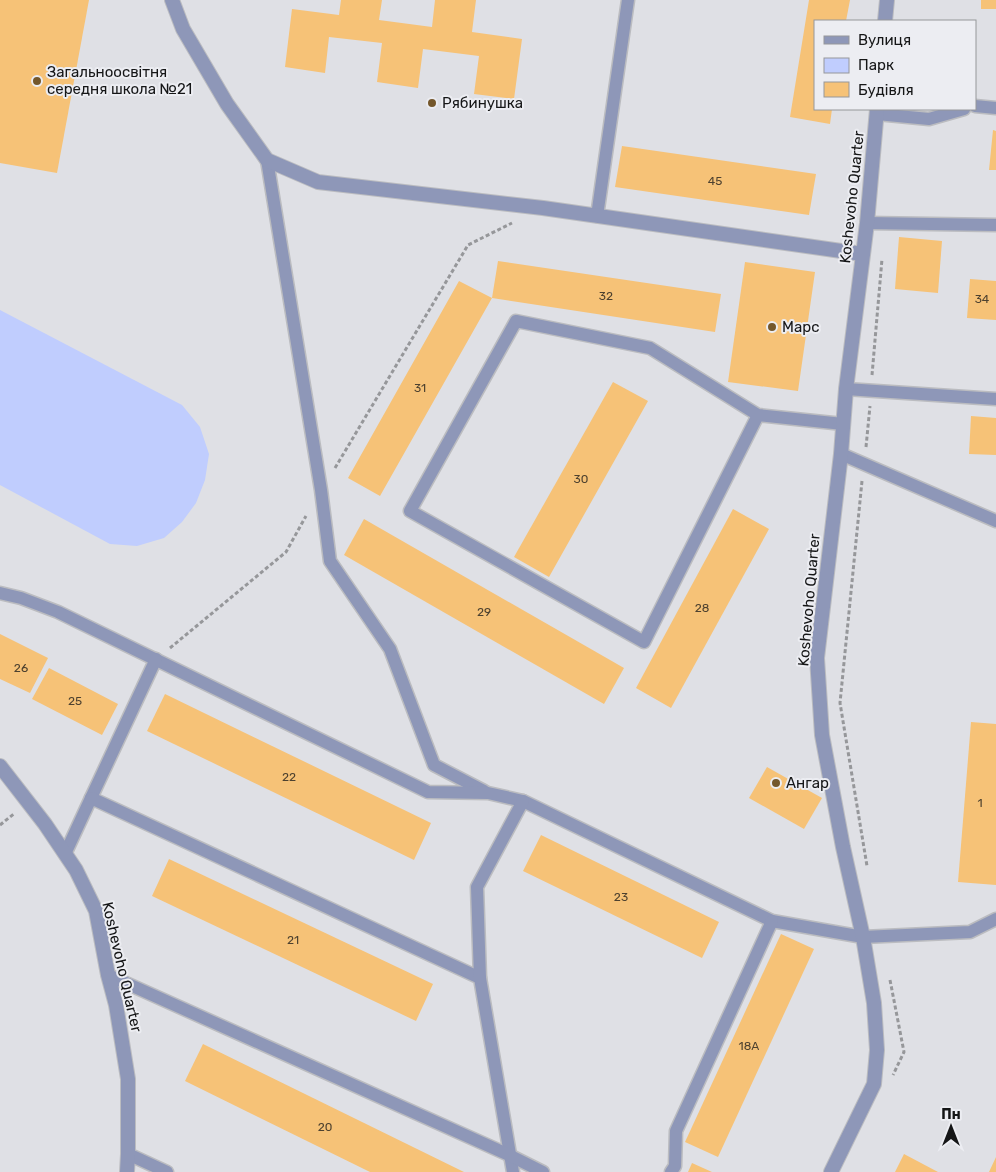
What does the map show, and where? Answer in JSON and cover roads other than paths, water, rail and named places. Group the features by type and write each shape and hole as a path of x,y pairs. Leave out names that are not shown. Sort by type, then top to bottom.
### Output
{"street":[{"path":"172,0 183,29 227,104 267,160 318,182 543,208 862,254"},
{"path":"885,20 887,0"},
{"name":"Koshevoho Quarter","path":"831,1172 874,1084 877,1050 874,1003 863,937 843,847 822,735 818,658 841,454 846,389 867,222 877,111"},
{"name":"Koshevoho Quarter","path":"0,766 76,870 96,911 108,975 116,1005 128,1079 127,1172"}],"lane":[{"path":"597,216 628,0"},
{"path":"976,106 996,108"},
{"path":"877,111 929,119 960,110"},
{"path":"267,160 322,490 330,561 390,649 434,765 488,793"},
{"path":"867,222 996,225"},
{"path":"758,415 644,642 410,511 516,321 650,348 758,415 843,424"},
{"path":"846,389 996,399"},
{"path":"841,454 996,521"},
{"path":"0,593 21,598 58,612 428,792 488,793 523,801 772,921 863,937 970,932 996,919"},
{"path":"65,854 156,659"},
{"path":"91,798 480,978"},
{"path":"513,1172 480,978 477,887 523,801"},
{"path":"671,1172 674,1166 676,1131 772,921"},
{"path":"108,975 543,1172"},
{"path":"128,1154 167,1172"}],"place":[{"name":"Загальноосвітня середня школа №21","path":"37,81"},
{"name":"Рябинушка","path":"432,103"},
{"name":"Марс","path":"772,327"},
{"name":"Ангар","path":"776,783"}]}
